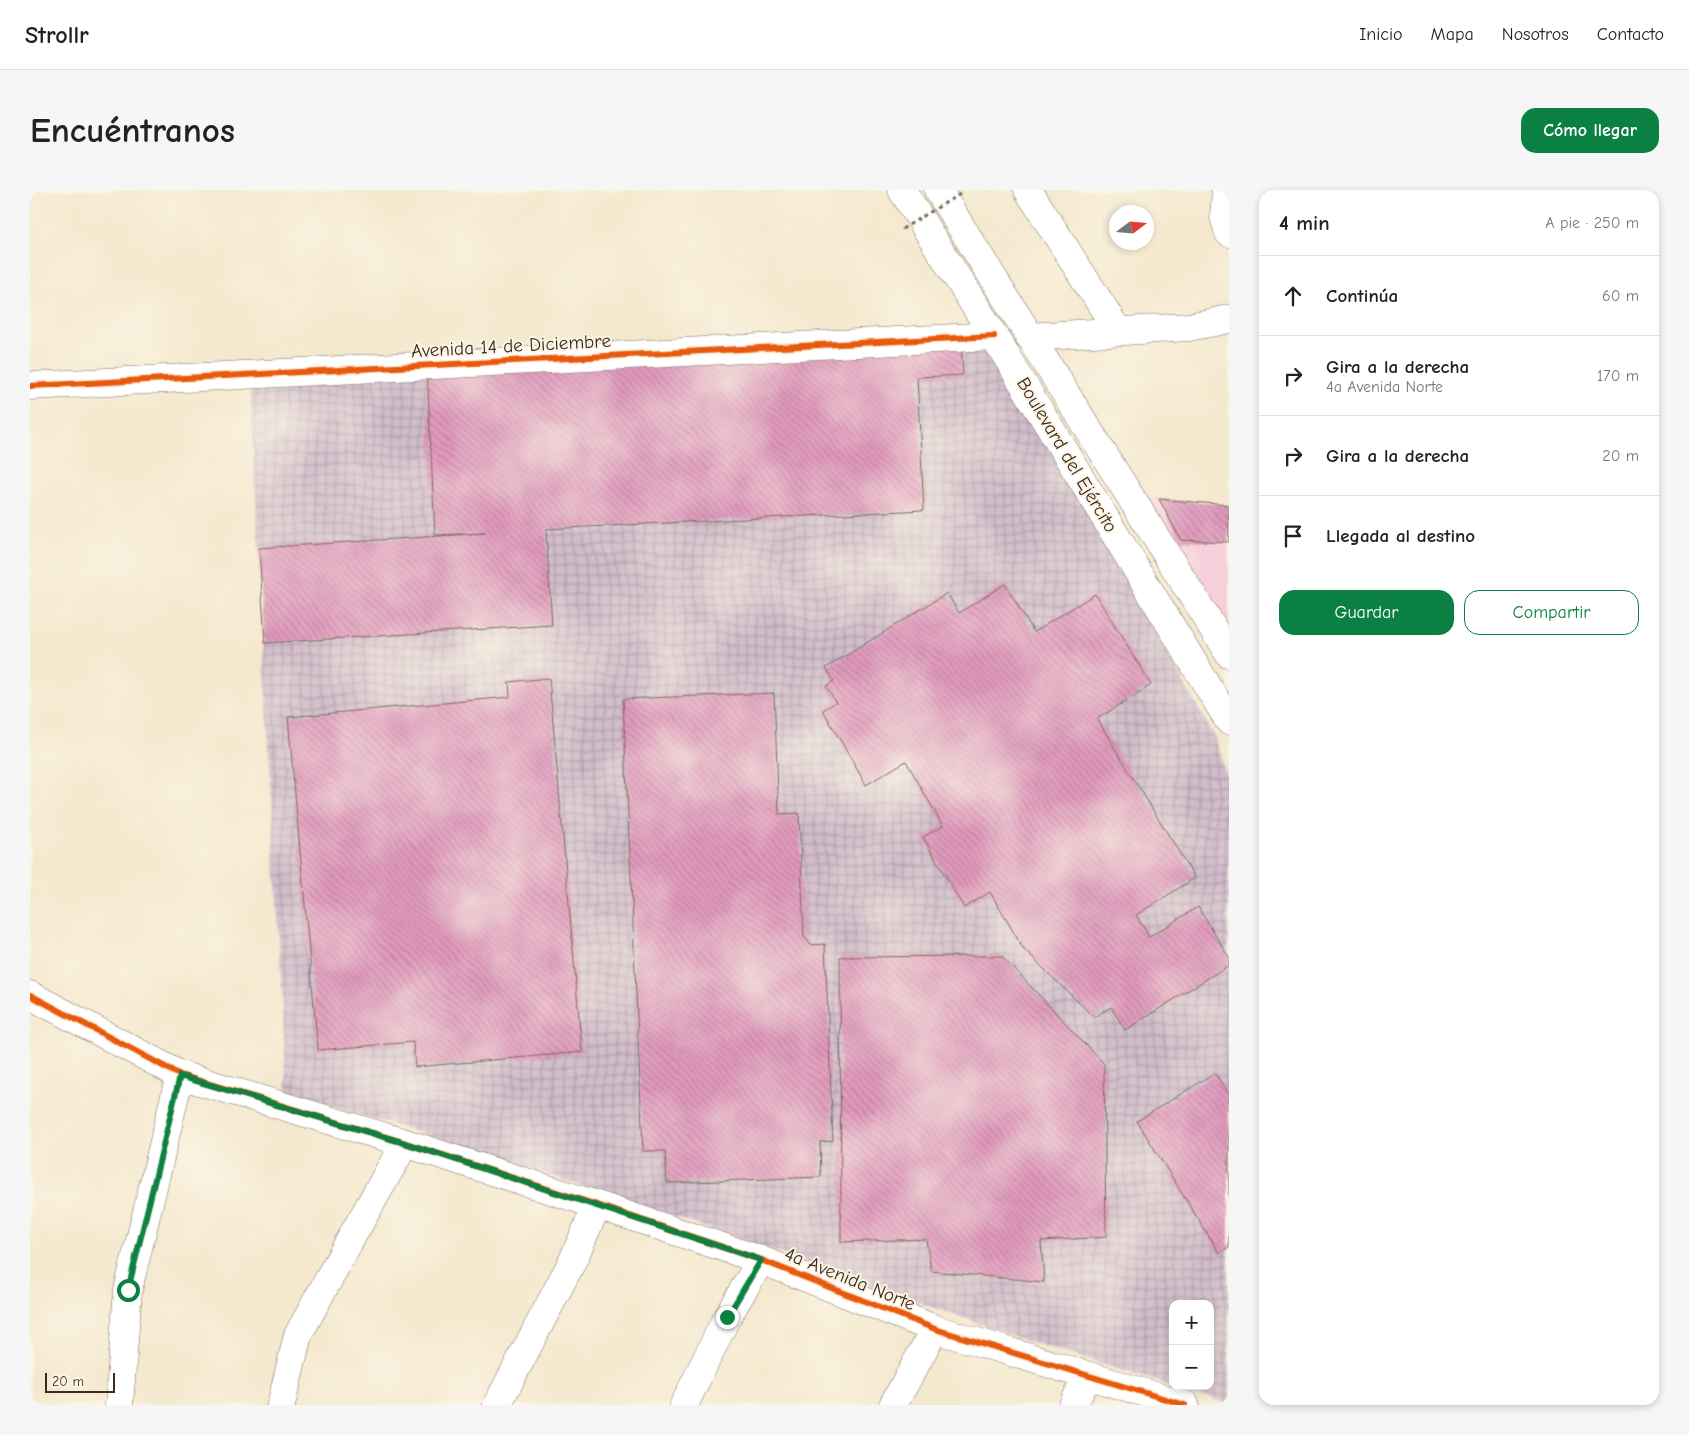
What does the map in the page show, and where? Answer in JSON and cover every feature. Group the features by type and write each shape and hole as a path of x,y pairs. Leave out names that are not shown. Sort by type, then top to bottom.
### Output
{"main road":[{"name":"Boulevard del Ejército","path":"902,190 994,336 1229,720"},
{"path":"1028,190 1118,331"},
{"path":"1226,190 1224,217 1229,233"},
{"name":"Boulevard del Ejército","path":"949,192 1030,336 1229,654"},
{"path":"1030,336 1189,327 1229,318"},
{"name":"Avenida 14 de Diciembre","path":"30,386 994,336"},
{"name":"4a Avenida Norte","path":"30,995 180,1076 405,1143 597,1205 761,1260 935,1329 1185,1405"},
{"path":"119,1405 128,1290 180,1076"},
{"path":"281,1405 298,1335 405,1143"},
{"path":"497,1405 573,1260 597,1205"},
{"path":"684,1405 727,1317 761,1260"},
{"path":"893,1405 935,1329"},
{"path":"1073,1405 1088,1376"}],"path":[{"path":"902,229 949,192"}],"shaded area":[{"path":"991,342 1215,738 1229,788 1229,1404 1184,1390 1214,1390 1214,1300 1169,1300 1169,1385 1028,1341 746,1241 463,1146 287,1093 250,383"},
{"path":"1141,497 1228,505 1229,640"}],"building":[{"path":"961,343 963,375 917,377 924,510 546,529 552,625 265,643 259,548 485,533 435,535 427,370"},
{"path":"1159,499 1228,505 1229,542 1181,540"},
{"path":"1005,584 1034,632 1095,594 1151,685 1097,719 1195,878 1136,915 1149,937 1198,907 1229,957 1229,965 1125,1030 1111,1007 1094,1017 1024,950 990,892 964,908 923,837 943,826 906,761 866,785 823,710 836,702 826,686 834,681 826,668 947,593 959,613"},
{"path":"549,678 582,1052 415,1067 413,1042 318,1050 288,717 510,697 509,682"},
{"path":"774,693 779,814 799,813 804,937 811,945 825,944 833,1141 820,1142 821,1177 667,1183 665,1151 643,1151 623,699"},
{"path":"1002,956 1104,1064 1106,1237 1041,1241 1044,1282 931,1271 926,1239 841,1242 840,957"},
{"path":"1215,1073 1229,1096 1229,1247 1219,1253 1137,1121"}],"cycle path":[{"path":"30,386 994,336"},
{"path":"30,995 180,1075 405,1143 597,1205 761,1260 935,1329 1185,1405"}],"route":[{"path":"128,1290 180,1076 405,1143 761,1260 727,1317"}]}
